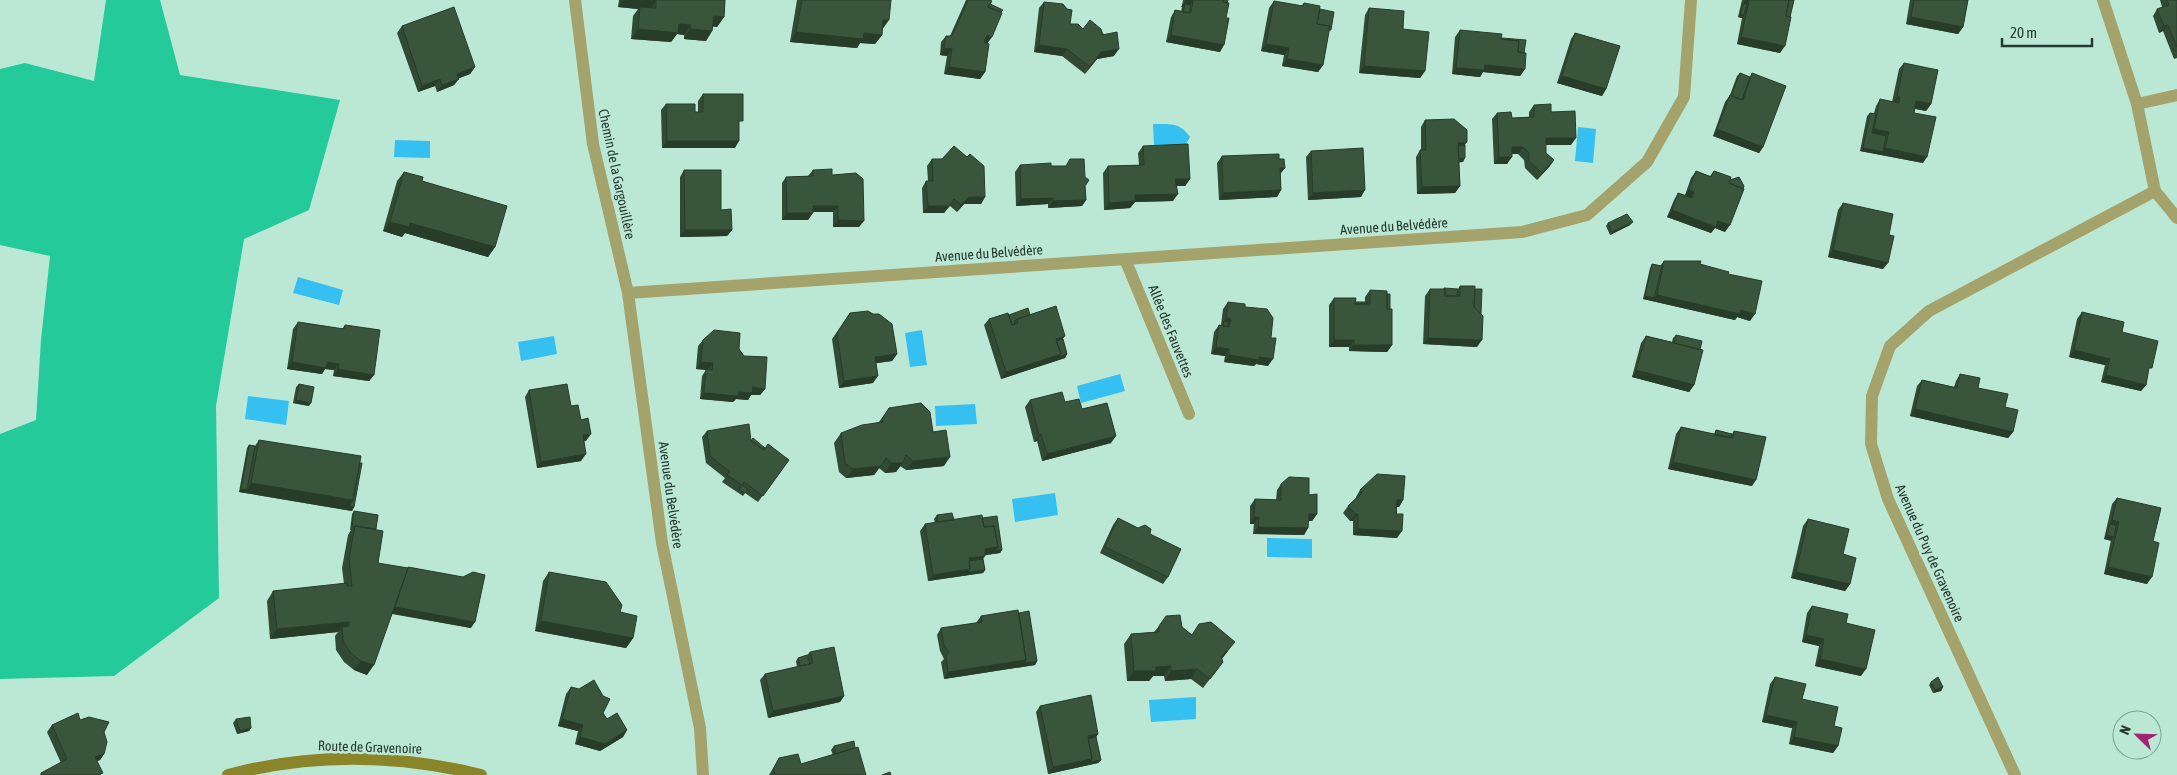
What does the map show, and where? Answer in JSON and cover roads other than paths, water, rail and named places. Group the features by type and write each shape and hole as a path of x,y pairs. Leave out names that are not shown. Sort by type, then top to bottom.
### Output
{"street":[{"name":"Chemin de la Gargouillère","path":"575,0 593,144 628,293"},
{"name":"Avenue du Belvédère","path":"703,775 700,728 662,543 628,293 1522,232 1587,215 1646,162 1684,97 1691,0"},
{"path":"2103,0 2137,104 2155,191 2177,218"},
{"path":"2137,104 2177,95"},
{"name":"Avenue du Puy de Gravenoire","path":"2015,775 1888,499 1871,444 1872,396 1890,346 1929,311 2155,191"},
{"name":"Allée des Fauvettes","path":"1125,259 1189,414"},
{"name":"Route de Gravenoire","path":"228,775 312,759 355,758 432,764 481,775"}],"water":[{"path":"1153,124 1178,126 1190,137 1185,146 1154,145"},
{"path":"1578,127 1596,129 1593,163 1575,161"},
{"path":"395,140 430,141 430,158 394,157"},
{"path":"298,277 343,290 339,305 293,293"},
{"path":"922,330 927,365 910,367 905,333"},
{"path":"554,336 557,354 521,361 518,342"},
{"path":"1120,374 1125,391 1081,403 1077,386"},
{"path":"248,396 289,401 286,425 245,419"},
{"path":"975,404 977,424 936,426 935,406"},
{"path":"1055,493 1058,515 1015,522 1012,499"},
{"path":"1267,538 1312,539 1312,558 1267,557"},
{"path":"1196,697 1196,719 1151,722 1149,700"}]}
